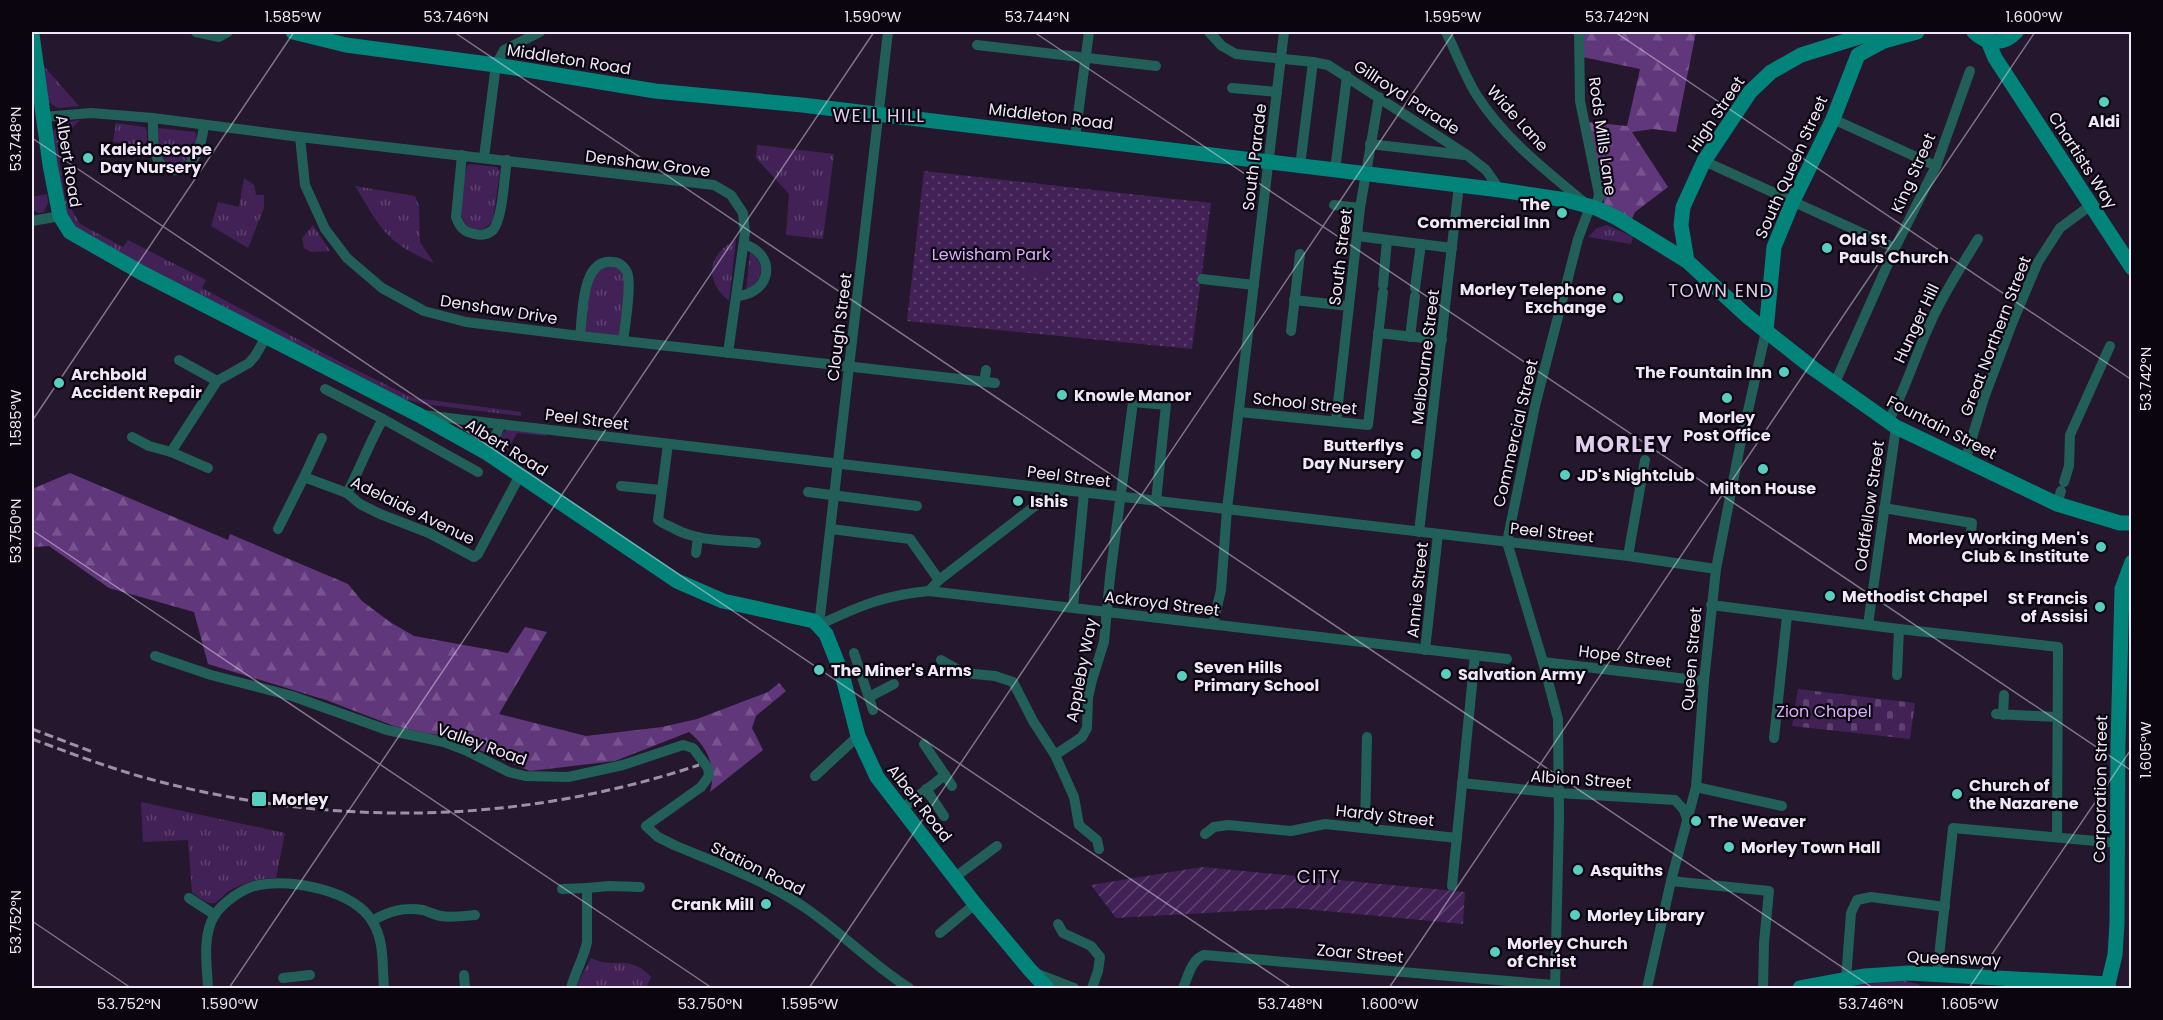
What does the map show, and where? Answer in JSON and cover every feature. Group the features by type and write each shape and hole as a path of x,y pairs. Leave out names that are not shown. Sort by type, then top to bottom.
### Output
{"main road":[{"name":"Middleton Road","path":"293,32 346,45 496,65 655,91 1075,137 1566,200 1593,208 1688,261 1766,331"},
{"name":"High Street","path":"1688,261 1681,225 1683,207 1704,161 1743,102 1771,72 1801,55 1874,32"},
{"path":"1883,32 1890,34 1916,32"},
{"path":"1848,41 1857,55 1884,41 1916,32"},
{"path":"1974,32 1988,41 2004,41 2014,34"},
{"name":"Albert Road","path":"32,34 50,165 60,216 70,232 142,273 419,415 487,453 677,581 723,601 805,617 819,625 826,634 842,674 858,736 877,777 975,904 1047,988"},
{"path":"2005,72 2006,52 2014,34"},
{"name":"Chartists Way","path":"1988,41 2005,72 2132,268"},
{"name":"South Queen Street","path":"1766,331 1774,247 1793,201 1833,119 1857,55"},
{"path":"1640,233 1663,239 1681,225"},
{"name":"Fountain Street","path":"1766,331 1834,385 1892,425 1965,461 2061,492 2126,523 2132,536"},
{"name":"Corporation Street","path":"2109,986 2115,954 2117,922 2118,843 2125,744 2127,585 2132,562"},
{"name":"Queensway","path":"1800,988 1892,974 2109,986"}],"street":[{"path":"196,32 219,38 228,32"},
{"path":"484,157 496,65 504,50 540,32"},
{"name":"Clough Street","path":"819,625 888,32"},
{"path":"1075,137 1089,32"},
{"name":"Gillroyd Parade","path":"1209,32 1222,46 1236,54 1328,65 1467,155 1486,170 1500,190"},
{"name":"South Parade","path":"1213,624 1221,590 1227,509 1284,32"},
{"name":"Wide Lane","path":"1446,32 1463,69 1486,108 1525,150 1593,208"},
{"name":"Rods Mills Lane","path":"1579,32 1580,101 1599,194 1593,208"},
{"path":"977,45 1156,66"},
{"path":"1300,166 1313,62"},
{"name":"King Street","path":"1834,385 1895,248 1936,166 1970,71"},
{"path":"1335,170 1347,76"},
{"path":"1232,88 1277,92"},
{"name":"South Street","path":"1336,421 1360,208 1379,97"},
{"name":"Denshaw Grove","path":"44,117 91,112 153,118 714,185 731,195 742,213 745,233 738,296 728,353"},
{"path":"153,118 153,141 159,162 169,170 179,171 187,168 197,152 204,125"},
{"path":"1833,119 1936,166"},
{"name":"Denshaw Drive","path":"300,137 305,185 325,229 347,258 382,288 424,311 466,322 990,382 986,370"},
{"path":"1370,144 1467,155"},
{"path":"462,155 456,217 466,233 480,235 491,232 497,223 507,160"},
{"path":"1704,161 1895,248"},
{"name":"Melbourne Street","path":"1419,532 1459,185"},
{"path":"1334,206 1360,208"},
{"name":"Great Northern Street","path":"1965,461 1984,398 2038,262 2060,228 2091,206"},
{"name":"Commercial Street","path":"1555,987 1558,719 1544,662 1507,542 1539,391 1578,239 1593,208"},
{"path":"32,221 60,216"},
{"path":"1357,236 1452,248"},
{"name":"Hunger Hill","path":"1892,425 1912,363 1930,322 1945,292 1978,239"},
{"path":"1387,240 1378,333 1442,340"},
{"path":"738,296 756,290 766,276 764,258 758,251 744,244"},
{"path":"1410,337 1420,244"},
{"path":"1291,331 1300,254"},
{"name":"Denshaw Drive","path":"580,336 587,280 593,267 604,261 617,262 627,271 629,282 623,341"},
{"path":"1202,279 1254,285"},
{"path":"1294,300 1349,306"},
{"name":"Queen Street","path":"1647,988 1671,881 1696,787 1716,569 1740,446 1766,331"},
{"name":"School Street","path":"1239,412 1368,425 1378,333"},
{"path":"171,452 217,381 249,363 266,337"},
{"path":"2061,492 2069,466 2070,435 2110,346"},
{"path":"179,360 217,381"},
{"path":"325,389 478,472"},
{"name":"Appleby Way","path":"1055,755 1082,737 1087,728 1088,698 1104,642 1133,402 1166,405 1156,501"},
{"name":"Peel Street","path":"419,415 1628,556 1716,569"},
{"path":"347,493 383,419"},
{"path":"487,453 501,424"},
{"name":"Oddfellow Street","path":"1868,625 1884,508 1892,425"},
{"path":"132,437 149,446 171,452 208,468"},
{"path":"278,529 322,438"},
{"path":"668,444 658,520 665,526 698,537 756,543"},
{"path":"1628,556 1645,460"},
{"name":"Adelaide Avenue","path":"304,477 347,493 360,504 429,533 474,557 478,555 520,475"},
{"path":"621,486 661,490"},
{"path":"929,591 939,580 1056,489"},
{"path":"808,492 917,506"},
{"path":"1073,607 1084,493"},
{"path":"1884,508 1972,523 1971,532"},
{"path":"831,529 910,540 939,580"},
{"name":"Annie Street","path":"1425,650 1438,534"},
{"path":"696,553 698,537"},
{"name":"Ackroyd Street","path":"819,625 878,599 929,591 1507,659"},
{"path":"1711,605 2058,647 2057,837"},
{"path":"1774,738 1787,616"},
{"path":"1897,675 1899,629"},
{"path":"854,654 873,710"},
{"path":"1452,886 1475,655"},
{"name":"Valley Road","path":"155,656 211,675 292,696 387,730 444,742 525,777 568,777 623,765 683,745 693,748 708,768 709,776 701,787 646,826"},
{"path":"941,660 964,673 995,675 1013,682 1033,721 1055,755 1074,797 1079,825 1097,840 1099,849"},
{"name":"Hope Street","path":"1544,662 1704,681"},
{"path":"842,674 859,666"},
{"path":"869,697 894,684"},
{"path":"2004,695 1999,715 2056,717"},
{"path":"815,776 858,736"},
{"path":"1365,828 1367,737"},
{"path":"924,744 952,786"},
{"path":"902,809 945,775"},
{"name":"Albion Street","path":"1462,783 1558,793 1675,800 1684,810 1687,819"},
{"path":"1696,787 1782,806"},
{"path":"926,789 944,816"},
{"name":"Hardy Street","path":"1205,834 1214,827 1228,825 1291,831 1325,824 1457,838"},
{"name":"Station Road","path":"646,826 658,837 674,845 781,892 808,909 884,972 909,988"},
{"path":"1937,975 1953,828 2118,843"},
{"path":"955,877 997,846"},
{"path":"1671,881 1769,891 1763,988"},
{"path":"208,988 206,946 208,928 215,915 224,904 240,893 257,885 277,883 328,891 362,908 378,932 382,948 384,988"},
{"path":"561,889 640,887"},
{"path":"571,988 574,975 586,951 587,888"},
{"path":"1846,980 1851,913 1857,900 1872,897 1945,907"},
{"path":"189,898 215,915"},
{"path":"940,933 975,904"},
{"path":"372,921 388,911 404,909 423,910 440,916 475,915"},
{"path":"1058,924 1063,933 1091,946 1100,957 1092,988"},
{"name":"Zoar Street","path":"1183,988 1197,957 1204,955 1555,987"},
{"path":"1030,970 1074,988"},
{"path":"294,988 289,977 310,975"},
{"path":"464,975 465,988"}],"green space":[{"path":"1579,32 1696,32 1676,132 1653,129 1632,132 1668,187 1635,212 1631,221 1605,208 1588,122 1627,126 1640,69 1578,56"},
{"path":"43,65 79,106 58,108 48,102"},
{"path":"80,120 57,143 65,198 80,224 123,247 128,240 206,280 202,288 409,396 521,412 521,416 424,404 404,399 80,233 66,213 62,200 52,132 61,123"},
{"path":"116,123 145,127 147,147 113,142"},
{"path":"159,128 195,132 195,147 189,157 177,168 161,160 157,131"},
{"path":"757,145 834,154 823,239 786,235 789,194 756,158"},
{"path":"469,164 497,167 500,171 493,220 480,230 467,225 461,211 462,192"},
{"name":"Lewisham Park","path":"924,171 1211,203 1192,349 907,321"},
{"path":"244,178 254,185 256,195 264,195 264,208 248,248 211,226 218,202 239,207"},
{"path":"355,186 415,196 419,206 420,242 434,263 405,248 386,233"},
{"path":"47,194 48,203 44,212 39,213 32,210 32,197"},
{"path":"313,225 330,251 311,252 304,248 302,238"},
{"path":"1607,225 1633,237 1631,244 1588,237 1597,228"},
{"path":"1032,237 1053,240 1049,276 1027,274"},
{"path":"736,240 729,301 715,285 712,268 719,253"},
{"path":"750,252 759,262 761,272 756,282 746,291"},
{"path":"604,261 627,271 623,341 580,336 587,280"},
{"path":"508,429 547,432 546,436 517,433 505,454 498,442 501,434"},
{"path":"70,473 228,540 230,534 348,584 362,601 414,636 508,653 525,627 547,632 499,714 586,736 662,727 697,719 768,692 779,683 786,691 756,716 752,728 763,750 710,792 712,775 709,759 701,744 689,732 615,761 530,771 446,736 394,726 326,700 208,664 194,612 109,588 49,546 32,547 32,489"},
{"name":"Zion Chapel","path":"1798,689 1915,703 1910,739 1792,726"},
{"path":"141,802 285,833 276,878 240,885 218,901 208,903 192,893 188,840 143,842"},
{"path":"1202,867 1465,892 1463,924 1293,908 1116,918 1091,885"},
{"path":"591,958 607,963 636,966 651,977 646,988 577,988"},
{"path":"1905,981 1918,984 1922,988 1844,988 1865,984"}],"railway":[{"path":"32,729 93,752"},
{"path":"32,739 94,762 157,781 225,796 293,807 361,812 429,813 497,808 565,799 632,785 699,765"}],"place":[{"name":"Aldi","path":"2104,102"},
{"name":"Kaleidoscope Day Nursery","path":"88,158"},
{"name":"The Commercial Inn","path":"1562,213"},
{"name":"Old St Pauls Church","path":"1827,248"},
{"name":"Morley Telephone Exchange","path":"1618,298"},
{"name":"The Fountain Inn","path":"1784,372"},
{"name":"Archbold Accident Repair","path":"59,383"},
{"name":"Knowle Manor","path":"1062,395"},
{"name":"Morley Post Office","path":"1727,398"},
{"name":"Butterflys Day Nursery","path":"1416,454"},
{"name":"Milton House","path":"1763,469"},
{"name":"JD's Nightclub","path":"1565,475"},
{"name":"Ishis","path":"1018,501"},
{"name":"Morley Working Men's Club & Institute","path":"2101,547"},
{"name":"Methodist Chapel","path":"1830,596"},
{"name":"St Francis of Assisi","path":"2100,607"},
{"name":"The Miner's Arms","path":"819,670"},
{"name":"Salvation Army","path":"1446,674"},
{"name":"Seven Hills Primary School","path":"1182,676"},
{"name":"Church of the Nazarene","path":"1957,794"},
{"name":"Morley","path":"259,799"},
{"name":"The Weaver","path":"1696,821"},
{"name":"Morley Town Hall","path":"1729,847"},
{"name":"Asquiths","path":"1578,870"},
{"name":"Crank Mill","path":"766,904"},
{"name":"Morley Library","path":"1575,915"},
{"name":"Morley Church of Christ","path":"1495,952"}],"district":[{"name":"WELL HILL","path":"879,116"},
{"name":"TOWN END","path":"1721,291"},
{"name":"MORLEY","path":"1624,444"},
{"name":"CITY","path":"1319,877"}]}
